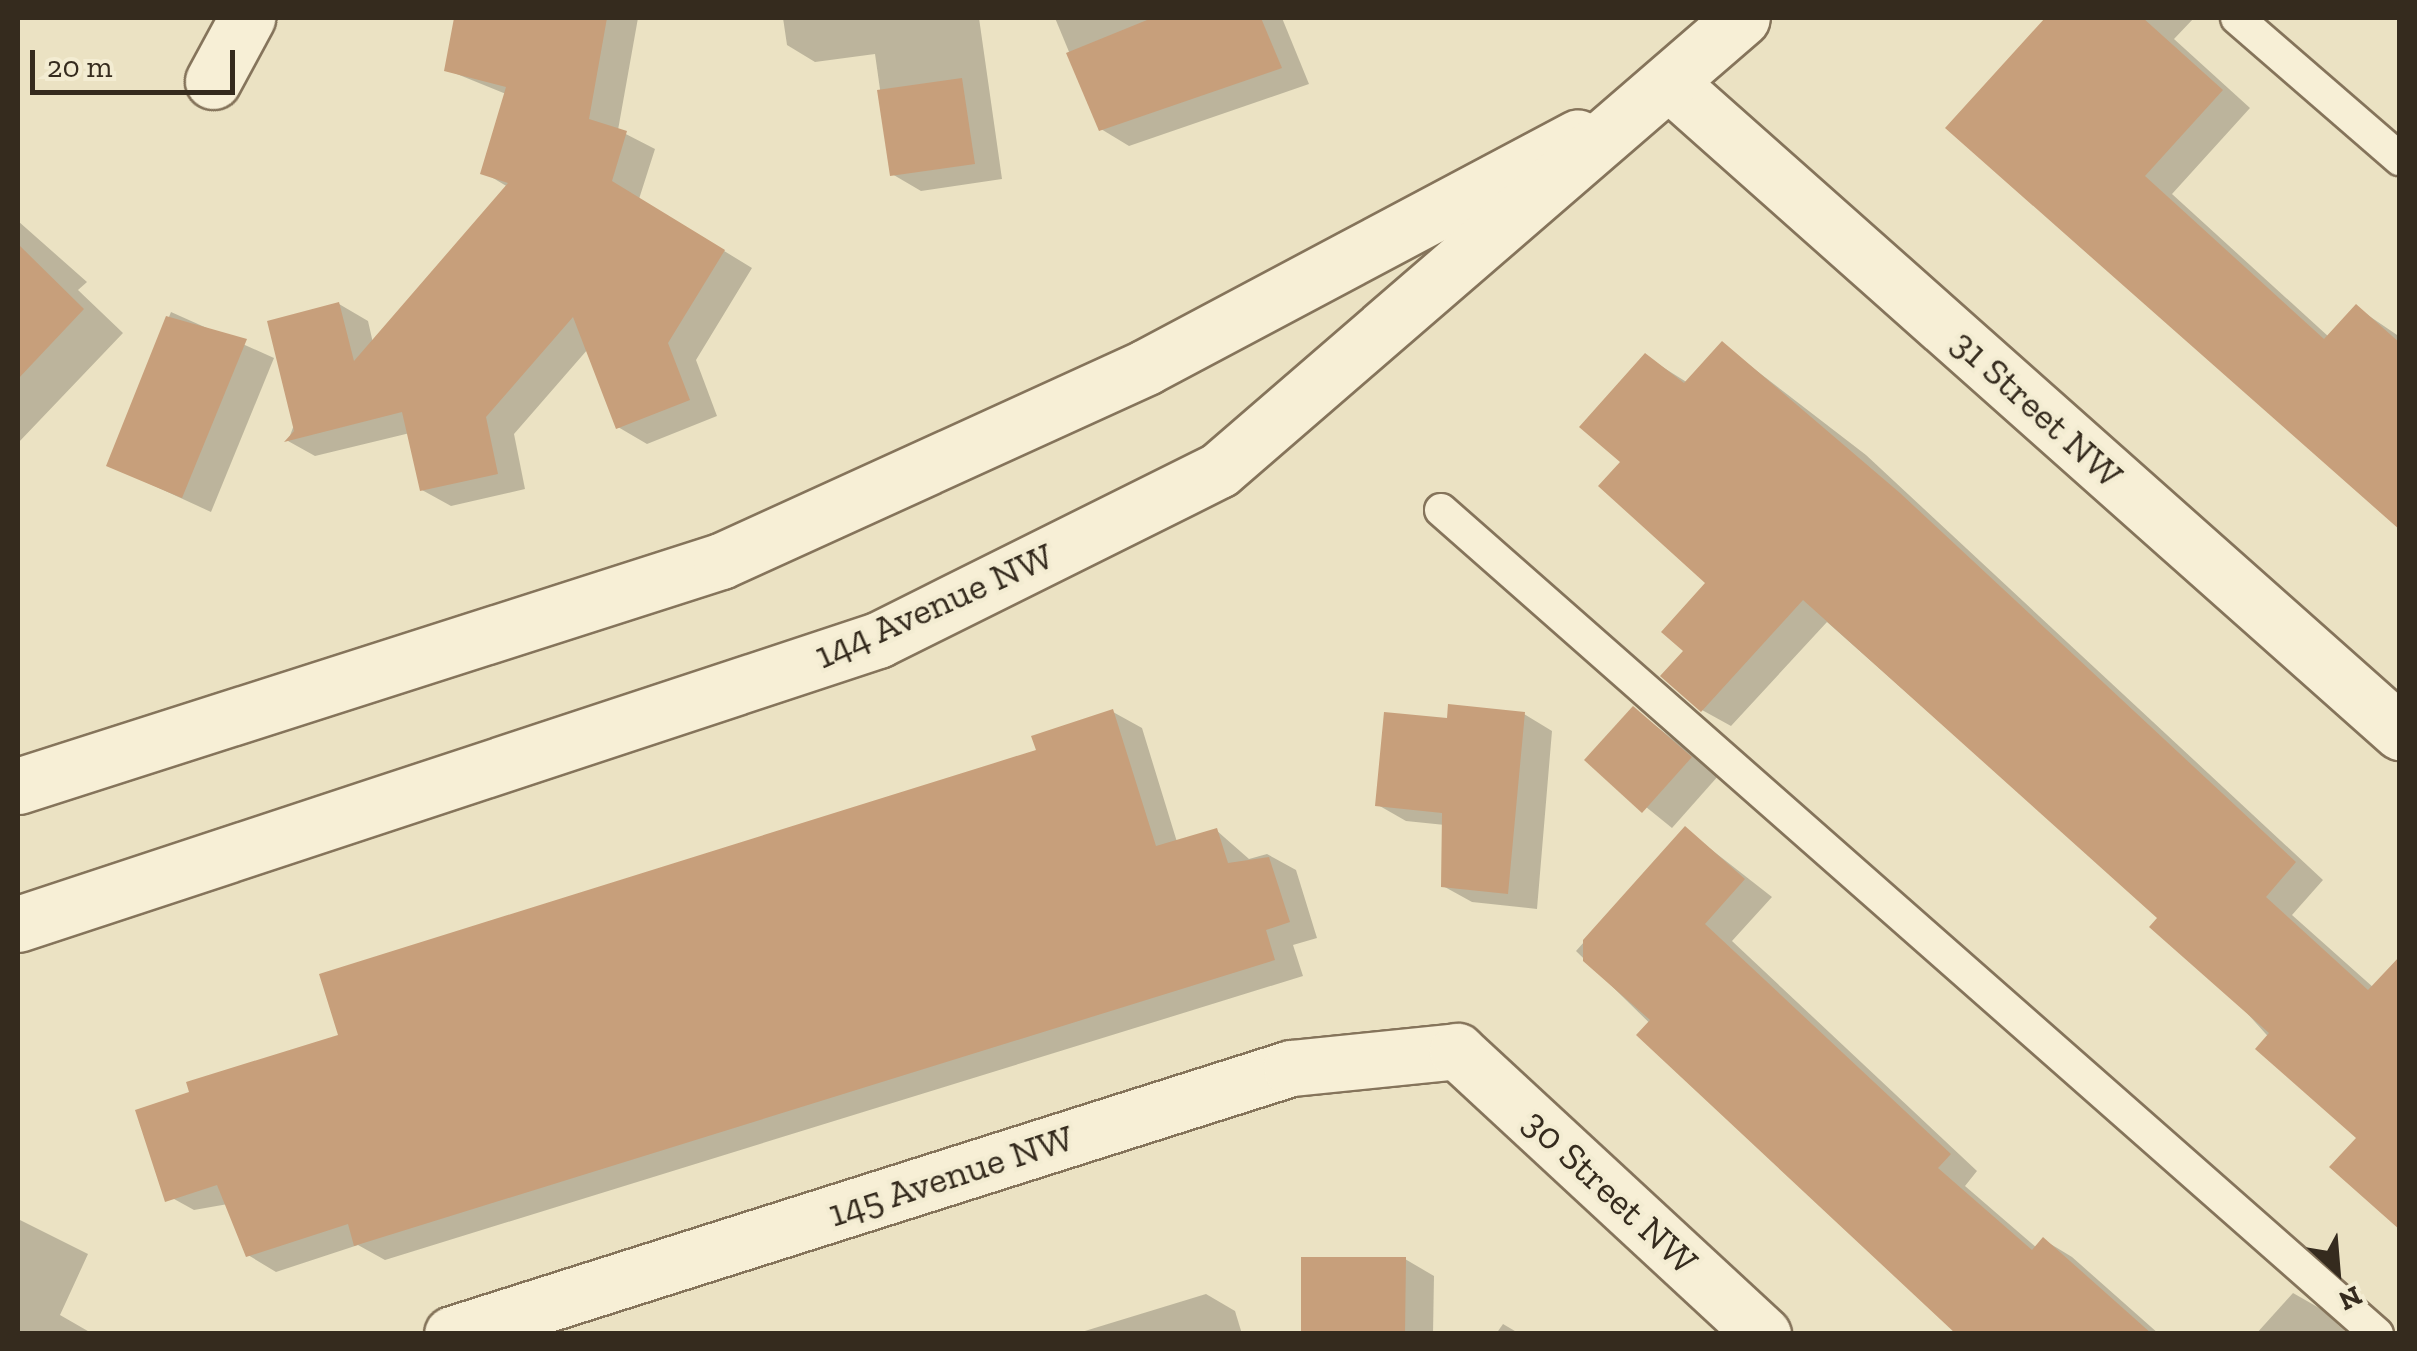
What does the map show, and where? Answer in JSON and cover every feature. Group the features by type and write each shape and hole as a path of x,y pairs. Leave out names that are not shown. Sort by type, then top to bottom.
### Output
{"main road":[{"path":"214,81 248,18"},
{"name":"144 Avenue NW","path":"18,924 878,640 1219,470 1673,86 1742,18"},
{"name":"144 Avenue NW","path":"18,786 720,561 1146,368 1673,86"},
{"name":"31 Street NW","path":"1673,86 2400,732"},
{"path":"18,754 139,749"},
{"path":"18,940 117,894"},
{"name":"145 Avenue NW","path":"452,1334 1291,1068 1457,1051"},
{"name":"30 Street NW","path":"1457,1051 1763,1334"}],"lane":[{"path":"2237,18 2400,159"},
{"path":"1440,510 2377,1334"}],"building":[{"path":"454,18 607,18 589,119 627,131 612,181 725,250 668,343 690,400 616,429 573,317 486,417 498,474 420,491 402,412 284,442 294,431 267,321 339,302 354,361 508,183 480,174 506,87 444,71"},
{"path":"1152,18 1261,18 1282,68 1099,131 1066,53"},
{"path":"2045,18 2143,18 2223,90 2145,176 2324,339 2356,304 2400,343 2400,530 1945,128"},
{"path":"962,78 975,164 890,176 877,90"},
{"path":"18,244 84,309 18,379"},
{"path":"166,316 247,339 182,498 106,466"},
{"path":"1722,341 1900,493 2296,862 2266,897 2368,990 2400,956 2400,1230 2329,1167 2356,1138 2255,1049 2269,1033 2149,927 2157,918 1803,600 1701,712 1660,676 1683,651 1661,632 1705,583 1598,486 1620,462 1579,427 1645,353 1684,383"},
{"path":"1448,704 1525,712 1508,894 1441,887 1442,813 1375,806 1384,712 1447,718"},
{"path":"1633,706 1692,757 1642,813 1584,760"},
{"path":"1113,709 1156,846 1217,828 1228,863 1269,857 1290,922 1266,930 1275,960 354,1246 348,1224 246,1257 217,1185 165,1202 135,1110 189,1092 186,1082 338,1035 319,974 1036,750 1031,736"},
{"path":"1685,826 1745,879 1705,924 1951,1154 1938,1168 2032,1250 2043,1237 2152,1334 1956,1334 1636,1035 1650,1020 1583,961 1583,940"},
{"path":"1301,1257 1406,1257 1405,1334 1301,1334"}]}
